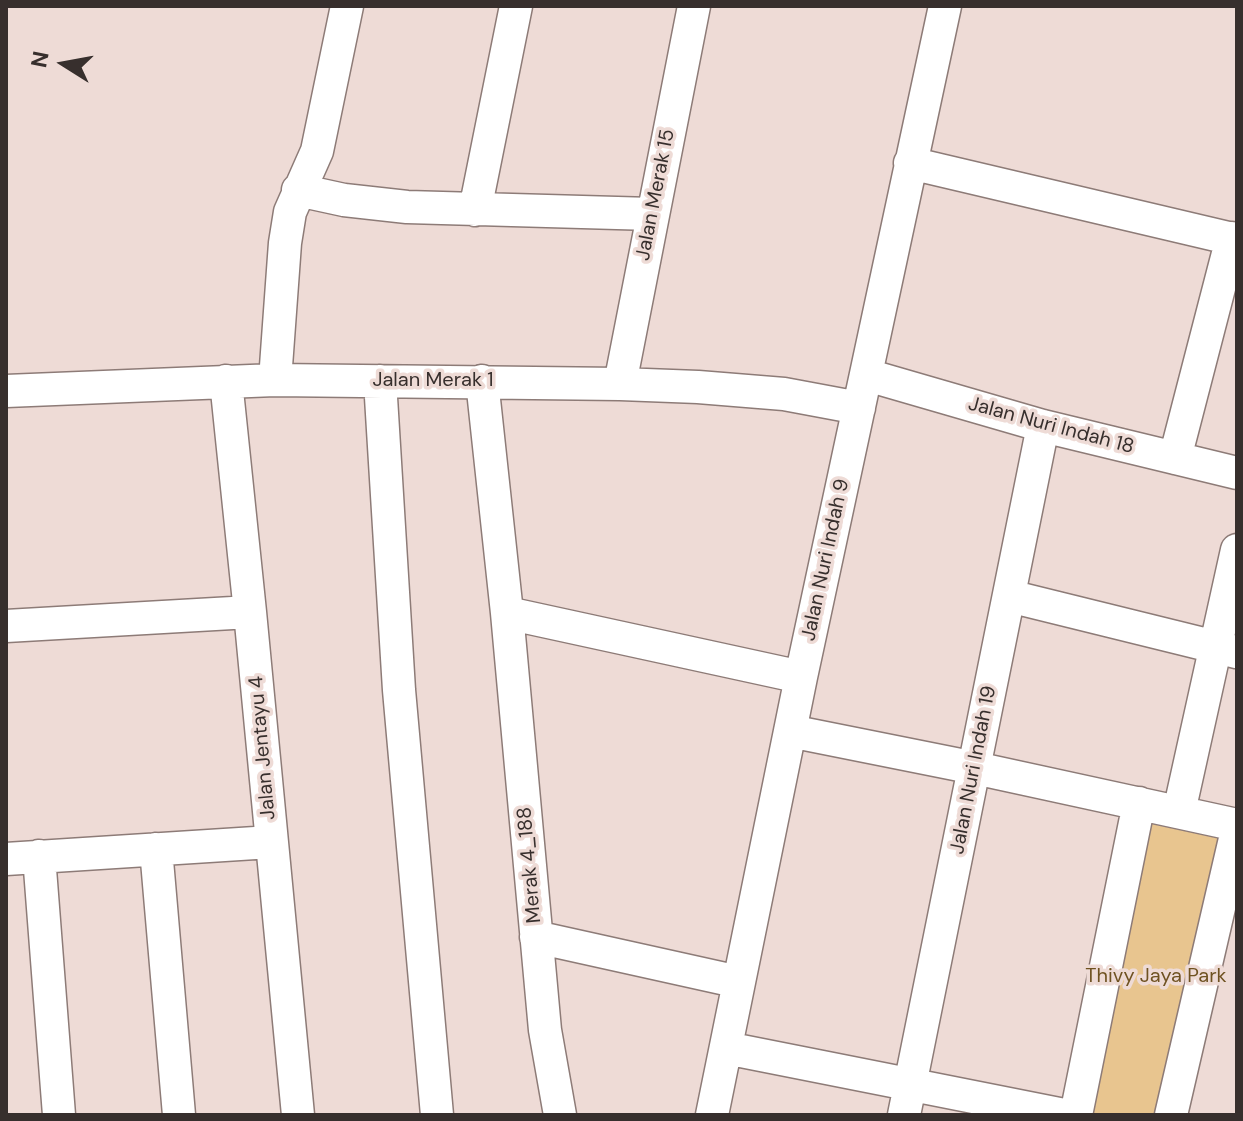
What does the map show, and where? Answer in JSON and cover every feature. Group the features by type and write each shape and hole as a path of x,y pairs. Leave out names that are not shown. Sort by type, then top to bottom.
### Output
{"street":[{"path":"275,380 290,212 317,151 347,6"},
{"path":"475,210 516,6"},
{"name":"Jalan Merak 15","path":"620,384 694,6"},
{"name":"Jalan Nuri Indah 9","path":"712,1115 910,163 934,8"},
{"path":"910,163 1234,239 1175,458"},
{"path":"298,190 344,200 407,207 652,214"},
{"name":"Jalan Nuri Indah 18","path":"867,375 1043,426 1237,473"},
{"name":"Jalan Merak 1","path":"6,391 226,381 482,381 698,387 784,394 859,408"},
{"name":"Jalan Jentayu 4","path":"226,381 298,1115"},
{"path":"380,381 399,690 437,1115"},
{"name":"Merak 4_188","path":"482,381 507,613 545,1030 560,1115"},
{"name":"Jalan Nuri Indah 19","path":"907,1100 1043,426"},
{"path":"1179,812 1226,650 1237,550"},
{"path":"1009,596 1226,650"},
{"path":"6,626 250,612"},
{"path":"507,613 801,677"},
{"path":"790,731 1139,803 1237,827 1171,1115"},
{"path":"1076,1115 1139,803"},
{"path":"6,859 271,842"},
{"path":"156,849 179,1115"},
{"path":"39,856 59,1115"},
{"path":"536,937 739,982"},
{"path":"726,1048 907,1100 1064,1115"}],"green space":[{"name":"Thivy Jaya Park","path":"1152,824 1222,839 1163,1115 1089,1115"}]}
